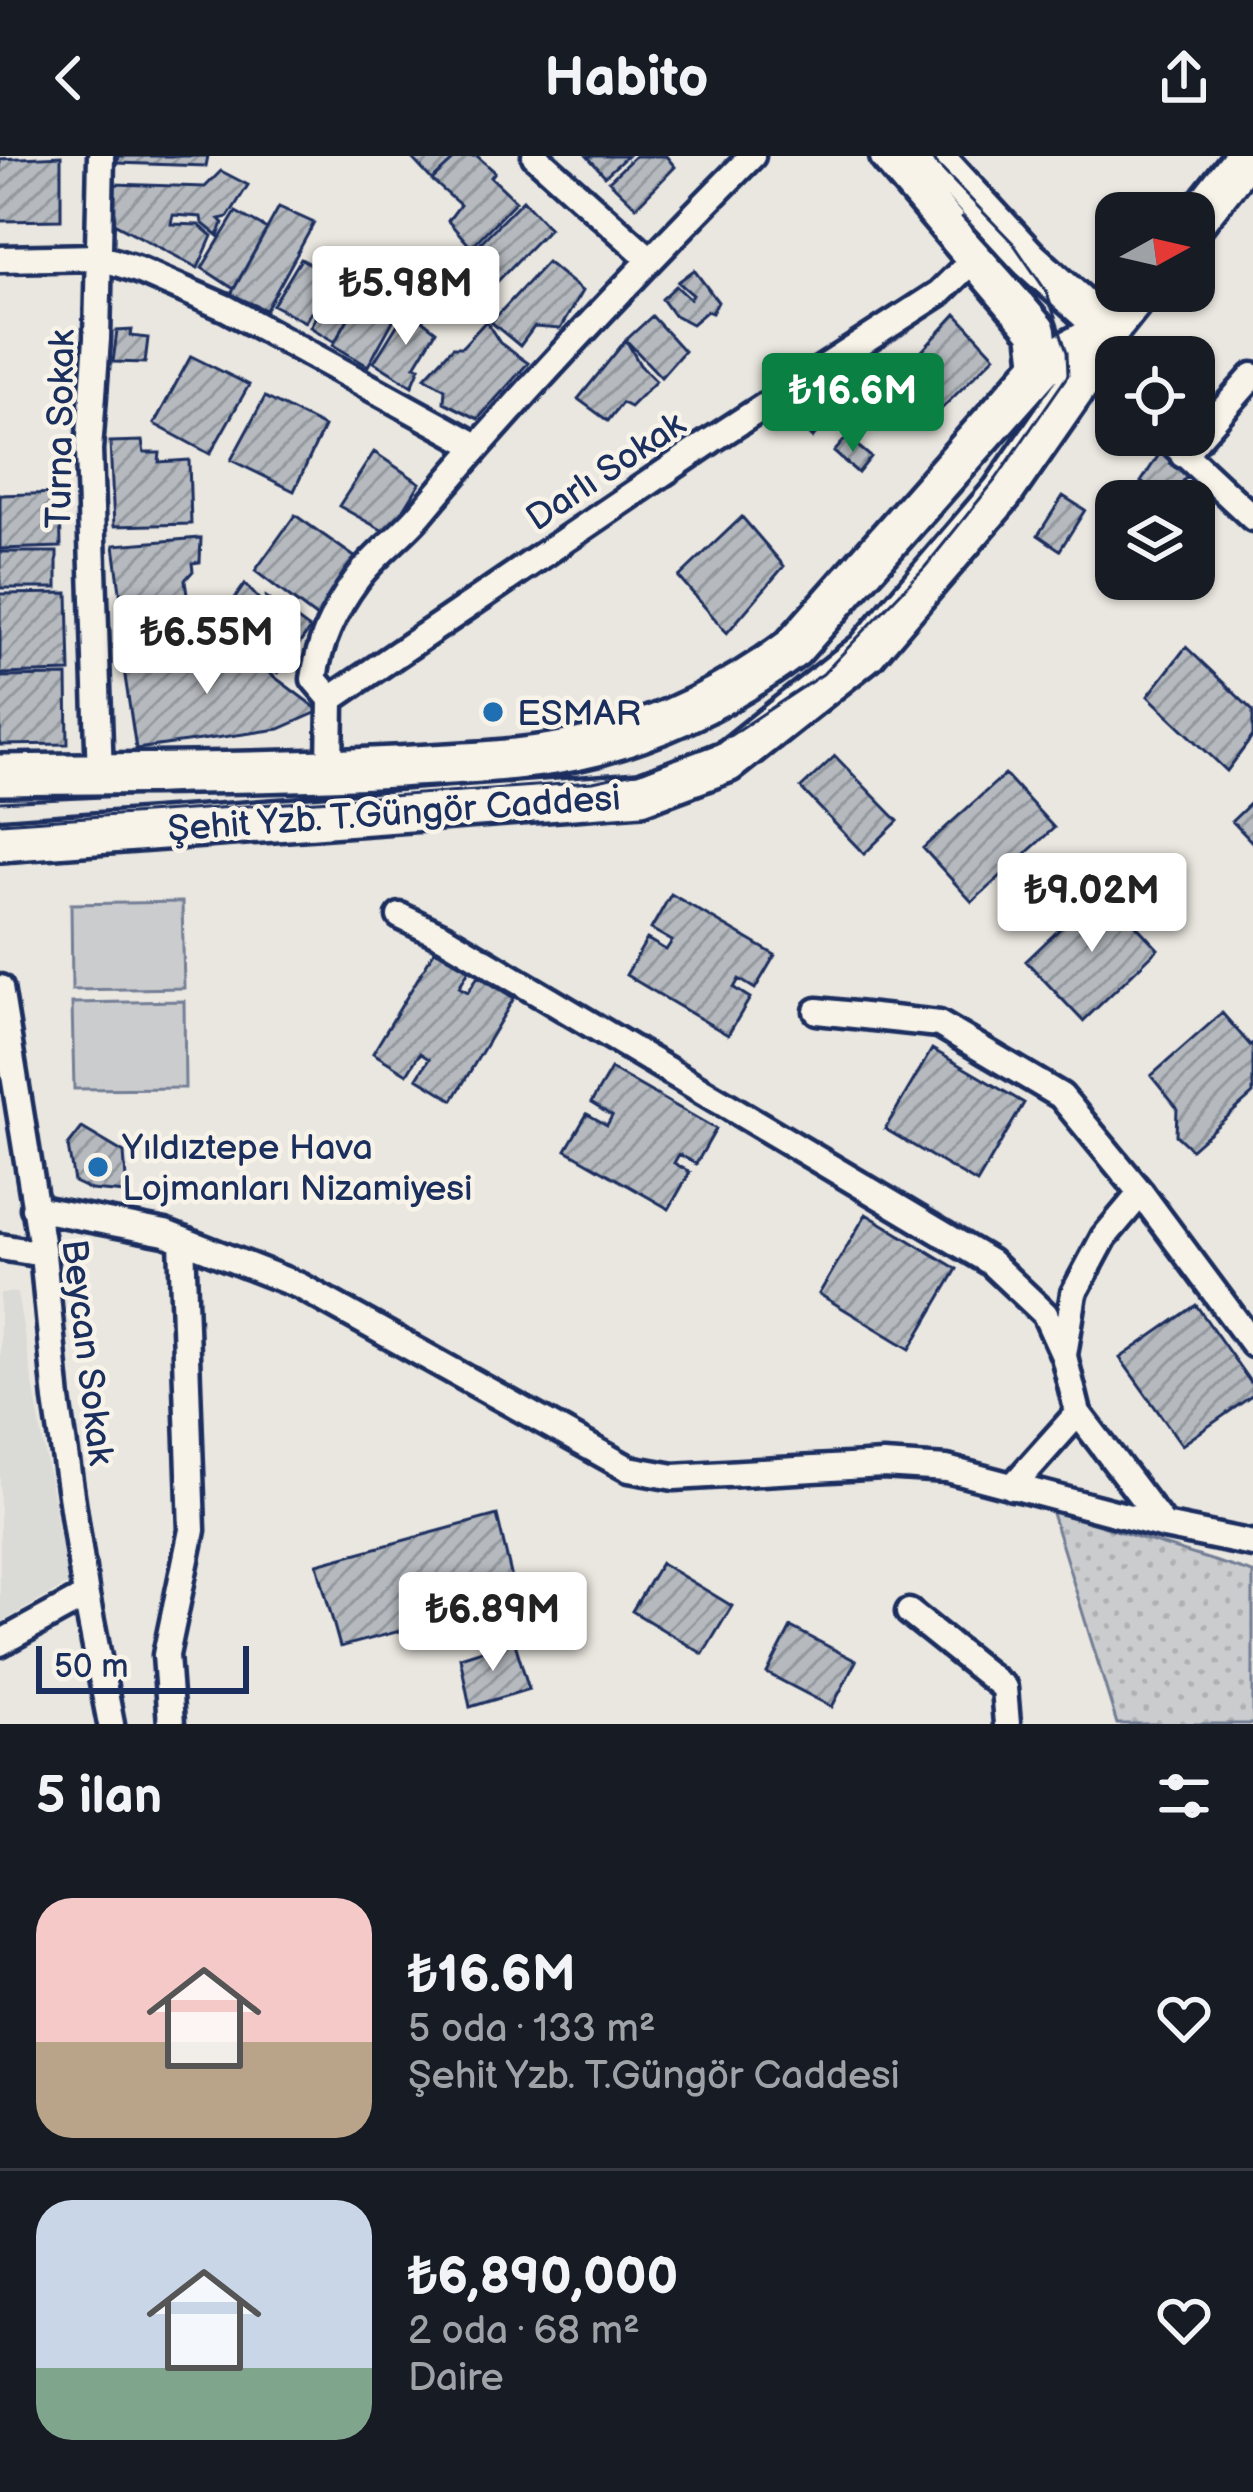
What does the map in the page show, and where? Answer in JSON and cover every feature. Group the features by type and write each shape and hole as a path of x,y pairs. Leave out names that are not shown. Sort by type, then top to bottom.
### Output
{"main road":[{"path":"889,156 1037,331 1041,366 1095,361"},
{"path":"934,156 1029,259 1095,346"},
{"path":"1215,195 1246,156"},
{"name":"Şehit Yzb. T.Güngör Caddesi","path":"0,775 330,770 507,761 597,745 697,708 753,678 793,648 1041,366"},
{"name":"Şehit Yzb. T.Güngör Caddesi","path":"0,841 641,794 727,762 866,652 1002,493 1095,374"}],"street":[{"name":"Turna Sokak","path":"100,775 89,450 101,156"},
{"path":"536,156 650,259"},
{"path":"330,770 331,699 314,679 319,644 358,576 398,540 477,446 752,156"},
{"path":"0,259 99,257 226,308 477,446"},
{"name":"Darlı Sokak","path":"331,699 939,292 976,257"},
{"path":"1215,418 1253,376"},
{"path":"1185,456 1253,518"},
{"path":"400,916 444,937 990,1262 1045,1313 1064,1356 1078,1413 1164,1526"},
{"name":"Beycan Sokak","path":"0,988 43,1253 57,1400 86,1596 111,1724"},
{"path":"818,1011 938,1024 1061,1096 1141,1193 1253,1344"},
{"path":"1064,1356 1074,1293 1104,1238 1141,1193"},
{"path":"34,1208 66,1211 182,1240 300,1286 629,1469 674,1477 947,1468 1164,1526 1253,1544"},
{"path":"171,1724 166,1655 191,1530 182,1240"},
{"path":"0,1247 43,1253"},
{"path":"1012,1487 1041,1460 1078,1413"},
{"path":"0,1643 86,1596"},
{"path":"909,1612 1004,1688 1007,1724"}],"shaded area":[{"path":"182,902 184,988 72,990 71,904"},
{"path":"184,1001 185,1088 74,1089 72,1003"},
{"path":"0,1293 17,1293 68,1584 0,1623"},
{"path":"1051,1510 1253,1573 1253,1724 1117,1724"}],"building":[{"path":"61,156 61,220 0,221 0,159"},
{"path":"118,156 208,156 206,166 117,163"},
{"path":"410,156 458,156 432,180"},
{"path":"458,156 477,156 516,201 471,247 448,221 460,205 432,180"},
{"path":"587,156 627,156 605,176"},
{"path":"635,156 666,156 675,167 636,207 609,181"},
{"path":"221,171 248,185 228,217 219,219 223,223 218,236 201,217 173,215 171,224 199,225 212,236 198,268 114,223 115,184 205,187"},
{"path":"523,200 549,228 494,285 465,258"},
{"path":"279,207 314,223 266,310 231,294"},
{"path":"236,212 267,229 234,289 202,268"},
{"path":"301,259 332,275 305,322 273,305"},
{"path":"547,262 582,291 560,329 534,327 520,346 491,322"},
{"path":"341,269 370,280 335,342 310,327"},
{"path":"694,270 718,302 712,313 707,311 692,324 673,314 662,299 676,286 690,299 693,295 678,282"},
{"path":"370,280 405,299 368,366 333,345"},
{"path":"404,314 412,321 414,314 436,331 415,366 420,367 412,386 374,362"},
{"path":"956,314 995,356 926,424 889,387"},
{"path":"652,316 684,351 661,377 626,340"},
{"path":"486,321 500,343 528,363 478,419 444,402 445,389 425,377"},
{"path":"132,330 131,336 148,338 145,363 113,362 117,331"},
{"path":"626,340 656,381 630,407 622,403 608,421 578,399"},
{"path":"191,356 249,385 210,454 154,424"},
{"path":"851,359 873,375 844,406 821,382"},
{"path":"815,381 839,407 812,438 781,406"},
{"path":"265,397 324,427 294,491 231,460"},
{"path":"847,437 871,457 858,473 834,452"},
{"path":"142,441 144,453 160,453 159,462 189,460 191,524 114,526 110,442"},
{"path":"374,452 420,483 389,534 339,506"},
{"path":"1158,456 1168,456 1187,476 1184,480 1142,480"},
{"path":"60,493 61,547 0,549 0,495"},
{"path":"1063,496 1085,510 1060,550 1038,535"},
{"path":"295,515 356,558 317,618 255,571"},
{"path":"742,517 784,566 727,633 679,577"},
{"path":"201,538 200,562 192,563 193,571 185,580 188,602 122,607 114,545"},
{"path":"0,552 57,552 57,588 0,588"},
{"path":"245,584 265,606 266,597 310,629 278,673 216,625"},
{"path":"68,593 70,672 0,674 0,594"},
{"path":"184,614 183,652 123,663 122,621"},
{"path":"229,643 320,711 279,729 136,749 123,663"},
{"path":"1186,647 1253,711 1253,736 1227,771 1148,696"},
{"path":"67,676 68,744 0,745 0,677"},
{"path":"835,756 898,821 864,854 801,788"},
{"path":"1005,774 1054,828 972,902 923,848"},
{"path":"1253,801 1253,843 1232,821"},
{"path":"1102,889 1158,949 1083,1021 1026,961"},
{"path":"671,894 775,955 755,989 739,979 734,988 750,998 728,1035 626,975 647,939 666,950 672,941 651,929"},
{"path":"435,950 469,970 459,987 468,992 478,976 514,998 453,1100 417,1078 429,1059 420,1053 407,1074 373,1053"},
{"path":"1222,1013 1253,1043 1253,1094 1191,1149 1176,1135 1177,1108 1151,1076"},
{"path":"932,1049 1024,1103 977,1183 885,1129"},
{"path":"611,1069 716,1129 696,1164 679,1154 674,1163 690,1172 669,1209 566,1150 587,1114 607,1125 612,1116 591,1103"},
{"name":"Yıldıztepe Hava Lojmanları Nizamiyesi","path":"82,1128 124,1153 127,1193 91,1190 74,1182 68,1146"},
{"path":"866,1214 957,1269 910,1349 819,1294"},
{"path":"1196,1305 1253,1386 1253,1395 1182,1445 1120,1358"},
{"path":"497,1515 517,1600 340,1647 317,1564"},
{"path":"661,1563 732,1606 703,1654 632,1611"},
{"path":"791,1627 856,1661 832,1707 767,1673"},
{"path":"514,1640 529,1689 470,1707 460,1657"}],"tram line":[{"path":"0,823 593,782 643,771 731,735 823,674 925,567 996,479 1068,375 1067,352 1046,291 1013,243 929,156"},
{"path":"962,217 1030,293"},
{"path":"0,802 186,793"}],"place":[{"name":"ESMAR","path":"493,712"},
{"name":"Yıldıztepe Hava Lojmanları Nizamiyesi","path":"98,1167"}]}
